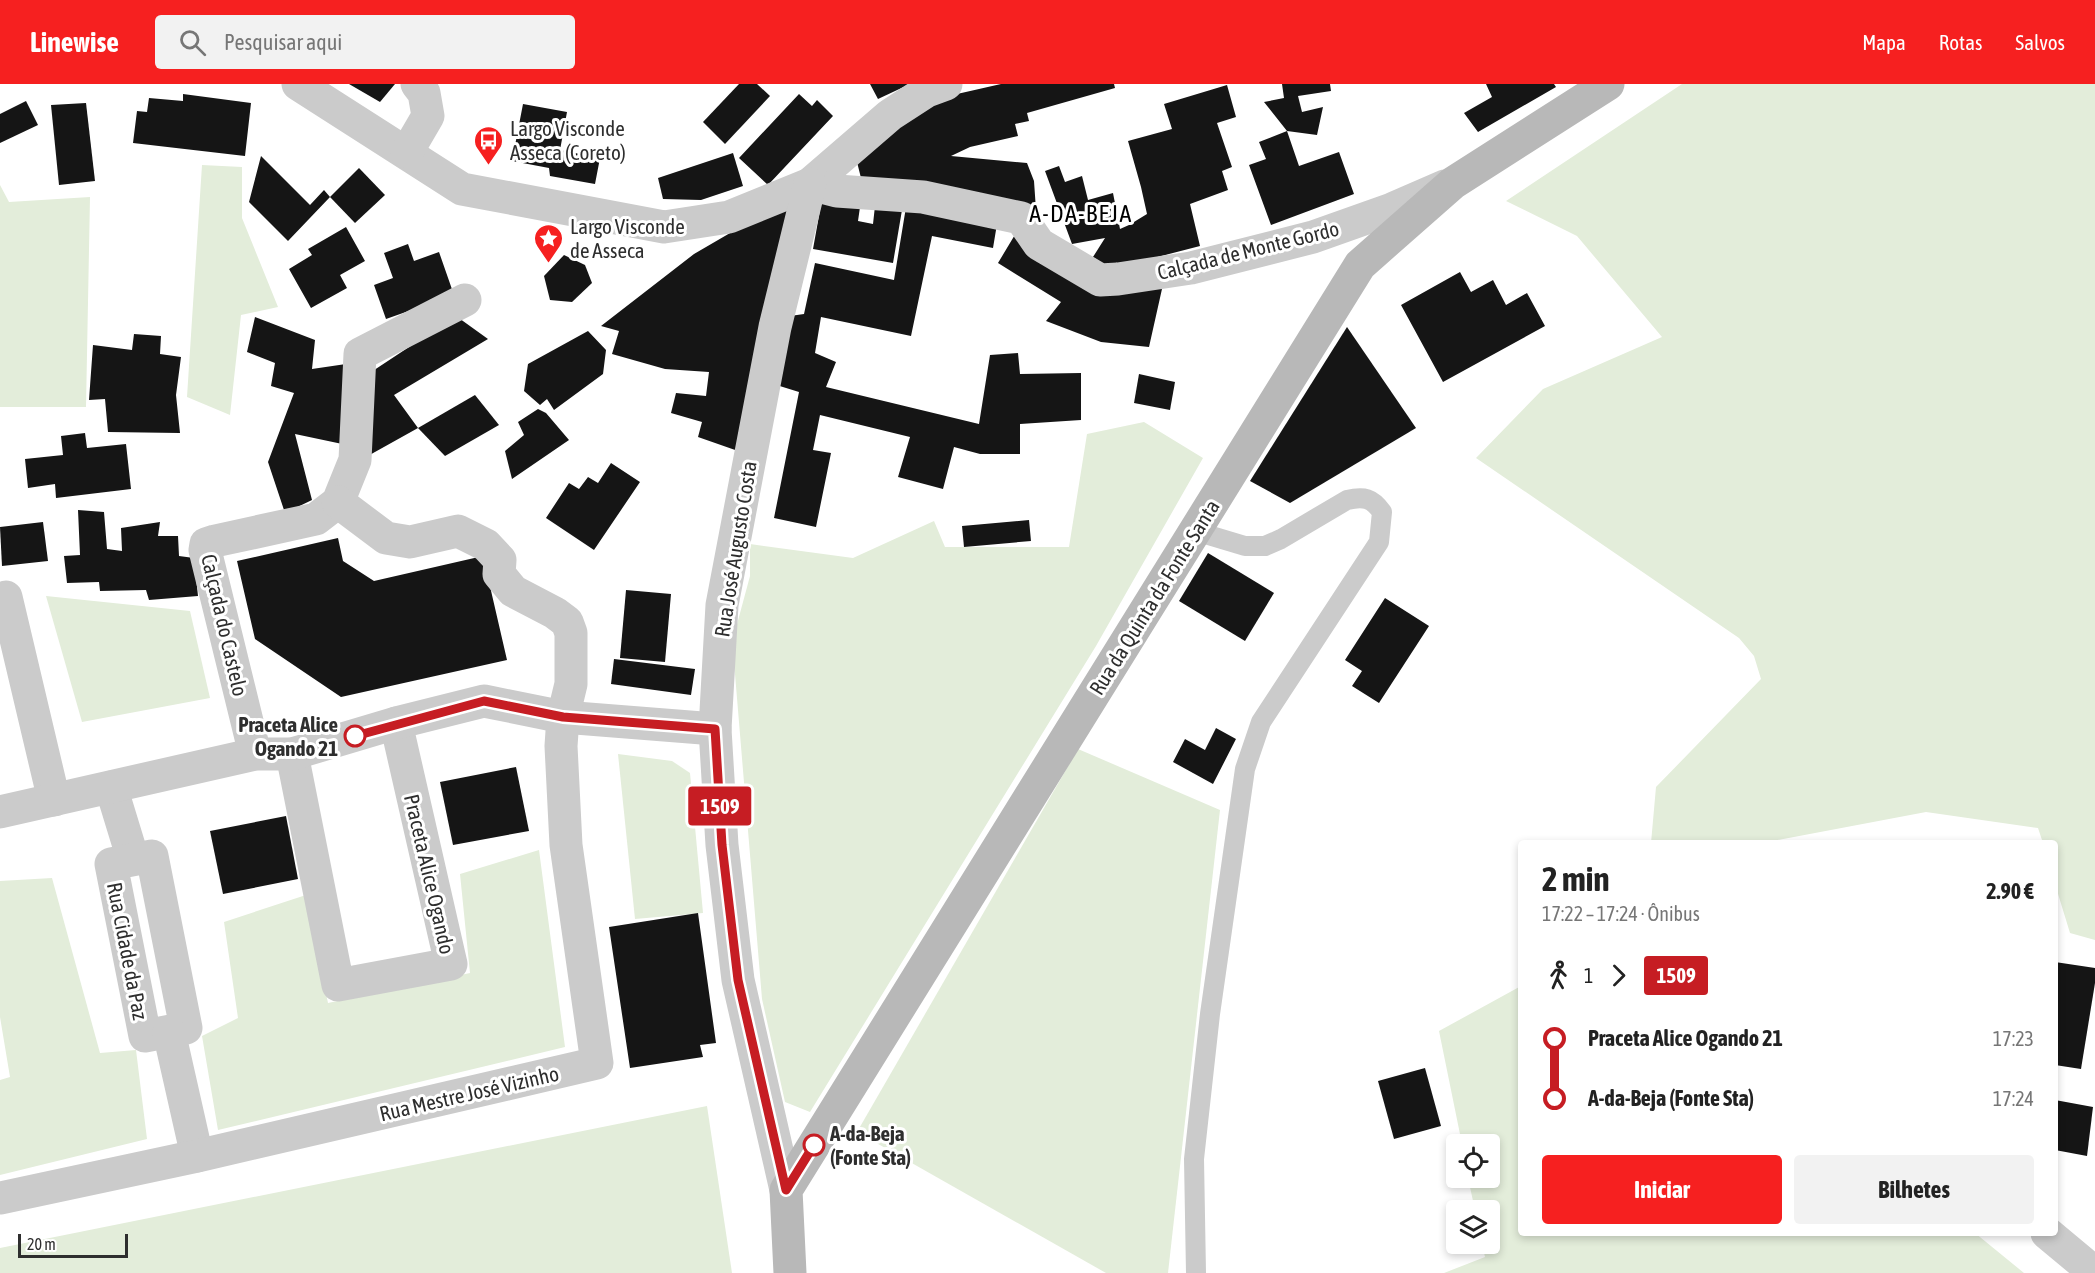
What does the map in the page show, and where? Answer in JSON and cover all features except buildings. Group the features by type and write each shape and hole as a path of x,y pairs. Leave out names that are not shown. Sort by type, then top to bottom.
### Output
{"street":[{"path":"298,84 462,189 664,227 729,217 810,184 890,115 927,91 946,84"},
{"path":"407,152 428,116 424,93 417,84"},
{"name":"Rua da Quinta da Fonte Santa","path":"786,1190 1360,265 1453,183 1608,84"},
{"name":"Calçada de Monte Gordo","path":"810,184 837,191 923,197 1022,218 1040,244 1100,280 1109,280 1191,268 1313,237 1392,209 1453,183"},
{"name":"Rua José Augusto Costa","path":"790,1273 786,1190 738,980 722,845 715,729 722,605 775,327 810,184"},
{"path":"465,300 360,354 355,460 338,502 386,538 411,542 458,531 486,544 500,560 499,574 513,591 555,613 567,622 571,633 571,684 563,717"},
{"name":"Calçada do Castelo","path":"255,754 205,550 206,544 316,519 338,502"},
{"path":"6,597 54,800"},
{"path":"0,812 255,754 292,754 396,723 484,701 563,717 715,729"},
{"name":"Rua Mestre José Vizinho","path":"0,1198 197,1156 597,1063 566,845 561,746 563,717"},
{"name":"Praceta Alice Ogando","path":"292,754 338,986 451,964 396,723"},
{"name":"Rua Cidade da Paz","path":"111,787 133,860 152,856 186,1028 169,1032 197,1156"},
{"path":"2051,1236 2095,1273"}],"lane":[{"path":"1195,531 1245,546 1265,546 1347,500 1359,497 1369,498 1382,512 1379,542 1261,722 1245,769 1210,1014 1194,1159 1196,1273"}],"green space":[{"path":"1682,84 2095,84 2095,940 2070,933 2058,894 2058,840 2042,840 2038,828 1926,812 1778,840 1651,840 1656,787 1761,679 1754,656 1739,638 1476,458 1543,389 1662,337 1577,236 1506,201"},
{"path":"202,165 242,167 242,218 278,307 241,315 230,415 187,397"},
{"path":"0,185 9,202 90,197 86,407 0,407"},
{"path":"1144,422 1203,458 1096,646 810,1112 785,1102 762,999 734,662 736,628 750,576 750,544 853,558 934,521 945,547 1069,547 1087,434"},
{"path":"46,596 190,611 210,698 82,722"},
{"path":"1078,749 1220,810 1168,1273 1106,1273 857,1132"},
{"path":"618,754 672,761 690,773 703,913 635,919"},
{"path":"539,850 565,1047 218,1130 202,1036 238,1018 224,922 306,895 328,1003 470,973 460,874"},
{"path":"52,878 100,1053 136,1050 147,1139 0,1175 0,1080 10,1077 0,1017 0,881"},
{"path":"1518,988 1518,1236 1979,1236 2024,1273 1444,1273 1485,1257 1484,1254 1500,1254 1500,1200 1473,1200 1470,1188 1500,1188 1500,1134 1460,1134 1439,1031"},
{"path":"707,1106 732,1273 0,1273 0,1248"}],"bus line":[{"name":"1509","path":"355,736 396,723 484,701 563,717 715,729 722,845 738,980 786,1190 814,1145"}],"place":[{"name":"Largo Visconde Asseca (Coreto)","path":"489,166"},
{"name":"Largo Visconde de Asseca","path":"549,264"},
{"name":"Praceta Alice Ogando 21","path":"355,736"},
{"name":"A-da-Beja (Fonte Sta)","path":"814,1145"}],"district":[{"name":"A-DA-BEJA","path":"1081,213"}]}
